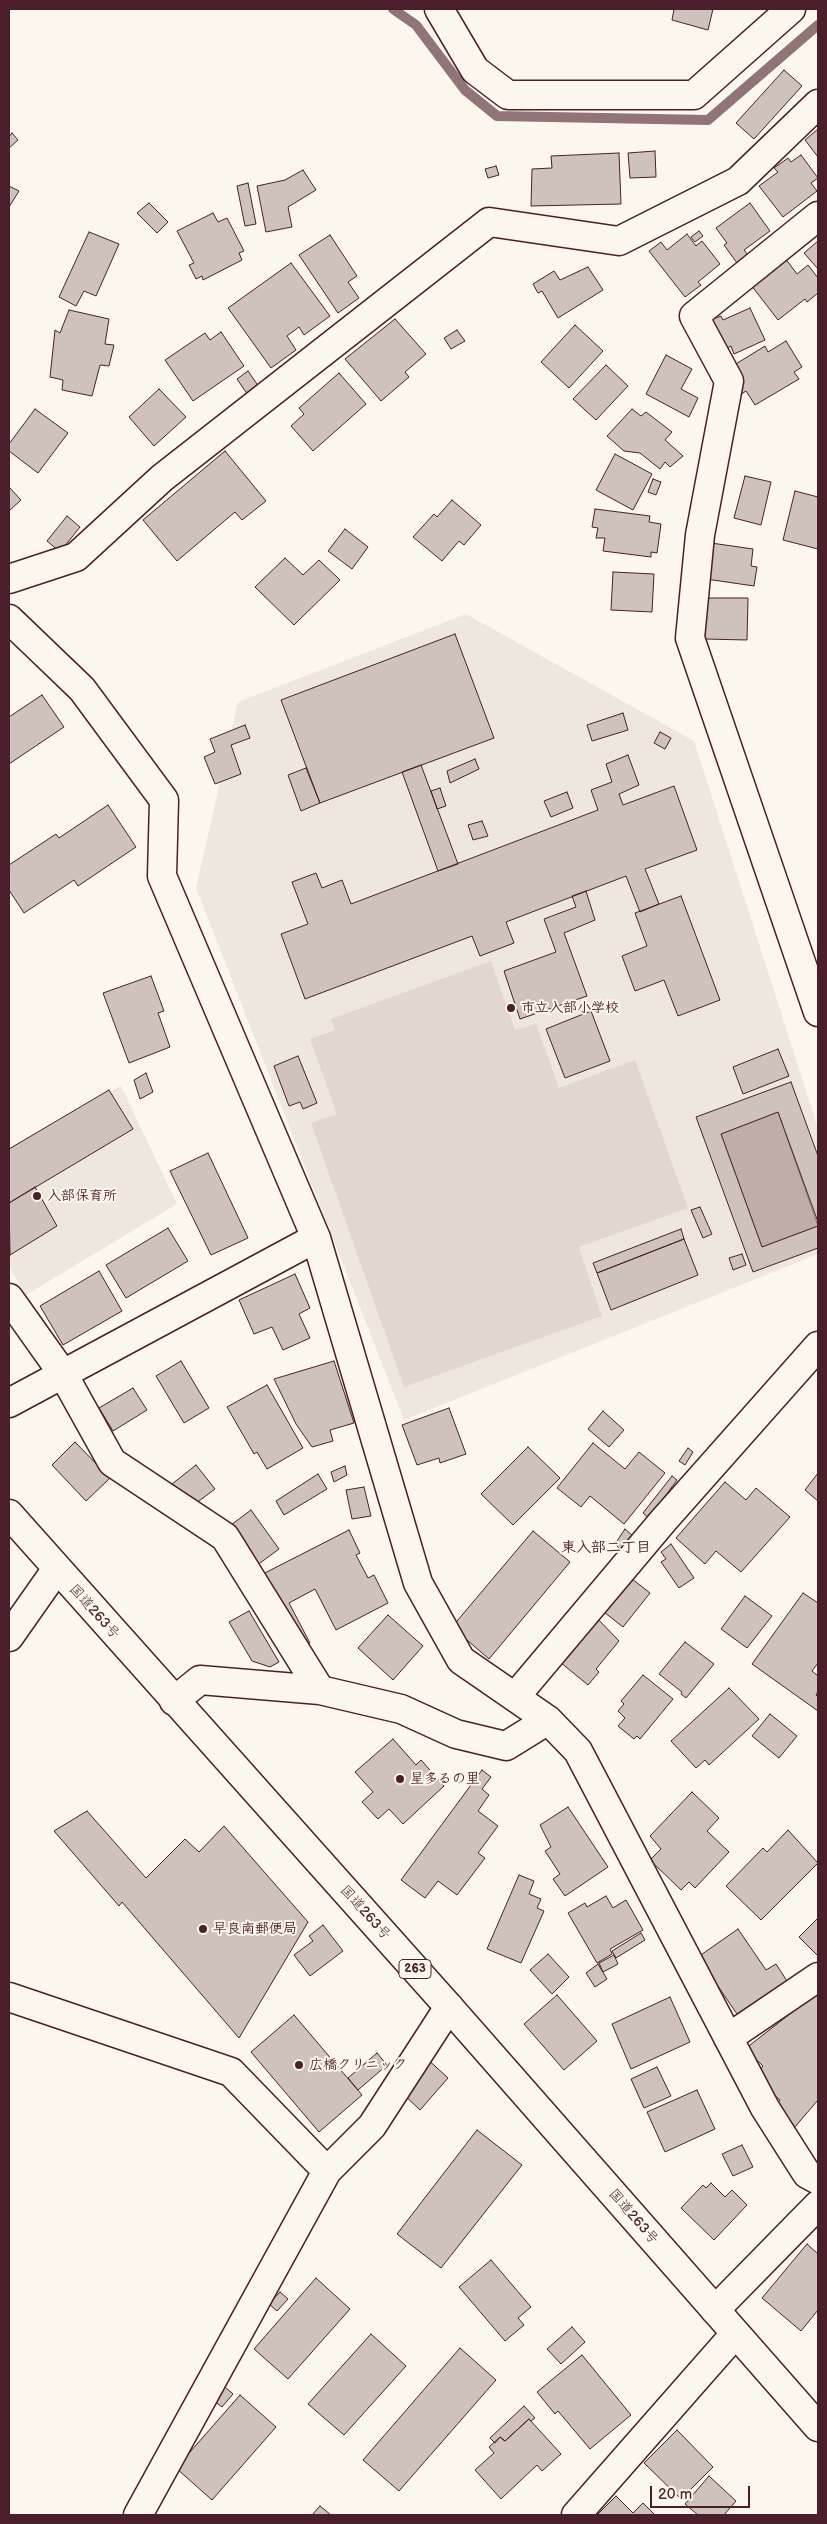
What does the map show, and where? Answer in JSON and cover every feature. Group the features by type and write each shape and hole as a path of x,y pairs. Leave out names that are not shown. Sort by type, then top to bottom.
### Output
{"main road":[{"path":"439,9 475,70 508,95 694,95 792,9"},
{"path":"9,578 76,557 162,478 489,222 619,241 738,182 818,104"},
{"path":"818,216 694,316 729,381 700,535 690,638 818,1012"},
{"path":"9,619 82,689 164,800 162,876 316,1238 418,1583 461,1660 548,1720 578,1751 765,2108 807,2174 818,2180"},
{"path":"9,1403 316,1238"},
{"path":"9,1298 63,1374 112,1462 225,1537 320,1690"},
{"path":"515,1697 663,1521 818,1346"},
{"name":"国道263号","path":"9,1514 56,1570 449,2007 818,2427"},
{"path":"9,1637 56,1570"},
{"path":"174,1701 200,1680 320,1690 401,1709 456,1734 506,1746 548,1720"},
{"path":"728,2038 818,1977"},
{"path":"9,1996 231,2072 327,2171"},
{"path":"138,2515 327,2171 372,2126 449,2007"},
{"path":"715,2310 818,2205"},
{"path":"576,2515 735,2334"}],"shaded area":[{"name":"市立入部小学校","path":"466,614 694,741 818,1128 818,1254 404,1420 196,888 238,702"},
{"path":"491,961 515,1030 536,1024 559,1088 635,1060 688,1208 579,1247 602,1316 404,1387 311,1123 337,1114 310,1039 335,1030 331,1019"},
{"path":"121,1086 177,1204 26,1295 9,1267 9,1148"},
{"path":"778,1112 818,1226 762,1247 721,1134"}],"building":[{"path":"674,9 713,9 708,30 672,20"},
{"path":"784,70 802,86 754,139 736,123"},
{"path":"818,129 818,157 805,140"},
{"path":"12,133 18,140 9,148 9,137"},
{"path":"655,151 656,177 630,178 628,153"},
{"path":"619,153 621,204 531,206 532,169 552,168 551,156"},
{"path":"801,155 818,178 811,183 817,191 783,217 759,186 778,172 774,168 788,158 791,162"},
{"path":"496,166 499,175 488,178 485,169"},
{"path":"303,170 316,190 288,207 292,227 266,232 257,186 285,180"},
{"path":"248,183 256,224 245,226 237,186"},
{"path":"9,186 19,191 9,207"},
{"path":"149,203 168,222 157,233 137,213"},
{"path":"750,203 770,231 744,250 748,255 737,263 724,245 727,243 716,228"},
{"path":"213,213 218,222 227,218 244,251 239,253 242,260 203,280 202,276 196,279 189,265 194,263 177,231"},
{"path":"699,231 703,236 695,242 691,237"},
{"path":"89,232 119,244 96,296 84,291 76,306 59,297"},
{"path":"687,234 696,246 702,241 720,264 698,282 701,285 685,297 649,251 661,242 667,250"},
{"path":"330,235 357,276 348,282 359,298 338,313 299,255"},
{"path":"818,241 818,269 804,253"},
{"path":"785,258 797,274 808,265 818,278 818,293 807,302 805,299 778,320 751,285"},
{"path":"291,263 330,316 304,335 299,327 287,336 296,350 271,368 228,308"},
{"path":"588,267 603,290 558,318 542,291 538,293 533,284 554,271 560,280"},
{"path":"750,308 765,340 734,354 731,346 722,351 708,321 721,316 723,320"},
{"path":"69,310 109,319 105,344 114,345 109,366 100,365 92,396 62,390 63,380 50,377 55,330 60,333"},
{"path":"395,319 426,354 405,372 409,377 381,401 345,359"},
{"path":"575,325 603,351 569,388 541,362"},
{"path":"457,330 465,341 451,349 444,338"},
{"path":"221,332 244,366 193,401 165,360 205,333 210,340"},
{"path":"786,341 802,367 794,372 799,379 755,405 746,391 740,395 726,370 765,346 768,352"},
{"path":"666,355 692,369 681,389 698,398 689,417 646,394"},
{"path":"606,365 628,386 596,420 573,399"},
{"path":"248,371 259,387 248,395 237,379"},
{"path":"339,373 366,404 313,451 291,426 304,414 299,408"},
{"path":"159,389 186,417 154,446 129,417"},
{"path":"35,409 68,433 38,473 9,451 9,444"},
{"path":"632,409 641,416 646,412 672,432 665,440 683,456 670,467 665,462 660,469 640,453 624,451 607,436"},
{"path":"225,451 266,501 242,520 235,512 177,561 143,520"},
{"path":"615,454 652,474 633,510 596,490"},
{"path":"745,476 771,482 761,525 734,518"},
{"path":"653,479 661,482 656,495 648,492"},
{"path":"9,487 21,500 9,511"},
{"path":"795,491 818,497 818,549 783,540"},
{"path":"452,500 481,525 464,545 459,541 442,561 413,537 434,514 437,517"},
{"path":"595,509 650,516 649,522 661,524 657,553 651,552 651,557 603,551 605,538 596,538 598,528 592,527"},
{"path":"67,516 80,527 60,552 47,541"},
{"path":"345,529 368,547 352,569 328,551"},
{"path":"711,543 753,549 751,566 757,567 754,586 706,579"},
{"path":"285,558 303,575 319,560 340,580 294,625 255,587"},
{"path":"613,572 654,574 652,612 611,610"},
{"path":"701,598 748,598 747,640 705,639"},
{"path":"455,634 494,738 320,803 281,700"},
{"path":"42,695 64,727 9,764 9,717"},
{"path":"623,713 628,730 592,741 587,725"},
{"path":"245,725 250,738 231,745 241,774 215,784 204,757 215,752 210,739"},
{"path":"660,732 671,738 665,749 654,743"},
{"path":"628,755 639,785 619,794 623,805 674,786 697,850 645,869 659,904 640,912 626,876 506,922 514,943 480,956 472,936 305,999 281,934 308,924 292,882 316,873 322,888 342,880 351,904 598,810 591,790 612,782 606,764"},
{"path":"475,759 479,769 450,783 447,771"},
{"path":"421,765 458,864 438,871 402,772"},
{"path":"306,768 320,803 301,811 288,775"},
{"path":"440,788 446,806 437,809 431,791"},
{"path":"567,792 573,808 551,817 544,801"},
{"path":"108,805 136,847 78,886 74,880 24,913 9,890 9,865 56,834 59,838"},
{"path":"482,821 488,836 473,840 468,825"},
{"path":"586,891 595,920 564,933 587,996 520,1019 504,971 556,952 544,919 576,907 572,896"},
{"path":"681,896 720,1000 678,1016 664,980 635,991 622,956 647,946 635,913"},
{"path":"151,976 164,1011 158,1013 170,1047 129,1063 103,993"},
{"path":"591,1011 610,1061 565,1078 546,1029"},
{"path":"778,1049 789,1076 743,1094 733,1067"},
{"path":"298,1056 317,1103 303,1109 300,1102 289,1106 274,1066"},
{"path":"146,1073 153,1092 140,1099 134,1080"},
{"path":"791,1082 818,1156 818,1222 778,1112 721,1134 762,1247 818,1226 818,1248 753,1272 696,1117"},
{"path":"109,1090 133,1129 9,1203 9,1149"},
{"path":"208,1153 248,1238 211,1255 170,1171"},
{"path":"35,1187 57,1226 10,1255 9,1203"},
{"path":"700,1207 712,1234 703,1238 691,1210"},
{"path":"168,1228 188,1261 126,1298 106,1265"},
{"path":"681,1229 684,1239 597,1273 593,1263"},
{"path":"684,1239 698,1275 611,1310 597,1273"},
{"path":"742,1254 746,1265 733,1270 729,1258"},
{"path":"99,1271 122,1311 63,1345 40,1306"},
{"path":"295,1274 310,1308 299,1314 310,1338 283,1350 272,1327 254,1334 239,1300"},
{"path":"181,1361 209,1408 184,1423 156,1376"},
{"path":"334,1361 354,1423 330,1430 333,1441 312,1447 296,1424 274,1379"},
{"path":"267,1385 303,1448 267,1469 257,1452 254,1454 227,1407"},
{"path":"133,1388 147,1410 113,1431 99,1408"},
{"path":"449,1408 466,1454 440,1463 439,1458 417,1465 402,1425"},
{"path":"603,1411 624,1430 609,1447 588,1429"},
{"path":"75,1442 110,1478 86,1501 52,1465"},
{"path":"593,1443 625,1469 639,1452 665,1473 624,1524 590,1496 581,1507 557,1488"},
{"path":"528,1447 560,1478 513,1525 481,1494"},
{"path":"688,1448 693,1452 685,1465 679,1461"},
{"path":"196,1465 215,1489 191,1507 172,1484"},
{"path":"345,1466 347,1475 334,1482 331,1472"},
{"path":"818,1473 818,1501 805,1490"},
{"path":"318,1474 327,1489 284,1515 276,1501"},
{"path":"672,1476 677,1480 649,1518 643,1513"},
{"path":"725,1482 746,1500 756,1488 790,1517 741,1572 716,1551 705,1564 676,1538"},
{"path":"364,1487 371,1516 352,1519 346,1490"},
{"path":"251,1510 279,1549 256,1566 227,1528"},
{"path":"625,1529 633,1536 622,1551 615,1544"},
{"path":"349,1530 360,1553 356,1555 368,1578 374,1575 388,1603 336,1630 315,1589 289,1603 310,1643 297,1650 259,1576"},
{"path":"533,1531 570,1562 489,1659 452,1627"},
{"path":"671,1544 694,1578 679,1588 661,1562 666,1559 661,1552"},
{"path":"622,1571 650,1593 623,1627 595,1605"},
{"path":"803,1593 818,1603 818,1663 812,1671 818,1676 818,1691 816,1695 818,1697 818,1711 752,1664"},
{"path":"745,1596 772,1616 747,1648 721,1629"},
{"path":"249,1611 279,1662 270,1667 252,1661 229,1622"},
{"path":"593,1614 619,1641 596,1669 599,1672 588,1685 560,1662"},
{"path":"388,1615 423,1646 393,1680 358,1648"},
{"path":"685,1642 714,1664 686,1698 681,1694 682,1692 659,1674"},
{"path":"643,1675 673,1699 640,1739 637,1736 634,1739 618,1726 625,1718 618,1711 624,1704 621,1701"},
{"path":"729,1688 759,1719 709,1765 705,1760 696,1768 671,1741"},
{"path":"770,1714 797,1736 779,1758 752,1736"},
{"name":"星多るの里","path":"393,1739 416,1765 421,1760 444,1786 403,1824 389,1809 378,1819 362,1802 373,1792 355,1772"},
{"path":"482,1770 491,1777 482,1789 489,1795 478,1811 498,1826 478,1853 485,1858 457,1895 438,1881 425,1898 401,1880"},
{"path":"692,1792 719,1818 707,1831 729,1852 695,1888 689,1882 681,1890 650,1860 661,1849 650,1836"},
{"path":"568,1807 608,1867 565,1896 553,1879 560,1874 545,1851 551,1847 540,1825"},
{"path":"87,1811 146,1878 185,1839 199,1852 224,1826 308,1922 239,2038 122,1902 119,1906 54,1831"},
{"path":"788,1830 818,1863 761,1920 726,1886 763,1848 767,1852"},
{"path":"519,1875 534,1881 529,1894 541,1899 537,1908 544,1911 521,1963 487,1949"},
{"path":"606,1896 613,1908 626,1900 643,1930 610,1949 612,1954 597,1963 568,1913 585,1903 587,1907"},
{"path":"818,1918 818,1956 799,1937"},
{"path":"323,1925 343,1951 310,1976 294,1955 313,1941 309,1936"},
{"path":"738,1929 766,1970 776,1964 787,1981 737,2014 698,1957"},
{"path":"641,1933 645,1940 616,1958 612,1951"},
{"path":"548,1954 569,1977 552,1994 530,1970"},
{"path":"614,1955 618,1964 603,1972 599,1963"},
{"path":"598,1964 607,1979 595,1987 586,1973"},
{"path":"818,1992 818,2100 794,2128 772,2110 780,2100 753,2077 763,2066 745,2049"},
{"path":"557,1995 597,2041 564,2070 524,2024"},
{"path":"670,1997 690,2042 631,2069 612,2024"},
{"name":"広橋クリニック","path":"294,2015 362,2095 319,2132 251,2052"},
{"path":"377,2053 387,2065 358,2090 348,2078"},
{"path":"424,2056 448,2078 420,2110 400,2091"},
{"path":"657,2067 671,2096 644,2108 631,2079"},
{"path":"697,2090 715,2129 665,2152 647,2112"},
{"path":"477,2130 522,2165 441,2268 397,2234"},
{"path":"742,2145 753,2167 733,2176 722,2154"},
{"path":"711,2183 725,2197 732,2190 747,2205 714,2240 681,2208 703,2185 706,2188"},
{"path":"807,2244 818,2254 818,2310 801,2331 762,2298"},
{"path":"491,2260 531,2307 518,2318 524,2325 505,2341 459,2287"},
{"path":"316,2278 350,2309 288,2379 254,2349"},
{"path":"280,2292 288,2299 277,2311 269,2304"},
{"path":"572,2327 585,2342 561,2364 547,2349"},
{"path":"371,2334 406,2366 344,2435 308,2404"},
{"path":"460,2348 496,2380 399,2491 363,2460"},
{"path":"582,2355 631,2415 590,2449 558,2411 555,2414 537,2392"},
{"path":"225,2387 233,2394 222,2407 213,2400"},
{"path":"240,2395 276,2427 212,2500 176,2468"},
{"path":"524,2406 535,2418 531,2421 529,2419 505,2441 500,2437 495,2443 490,2438"},
{"path":"529,2419 561,2454 542,2471 537,2465 501,2499 475,2470 494,2453 489,2447 500,2437 505,2441"},
{"path":"677,2430 713,2467 681,2499 644,2463"},
{"path":"709,2476 736,2501 724,2515 698,2515 685,2504"},
{"path":"616,2496 633,2513 643,2503 655,2515 597,2515"},
{"path":"320,2506 331,2515 312,2515"}],"waterway":[{"path":"393,9 416,25 465,90 497,116 708,120 818,25"}],"place":[{"name":"市立入部小学校","path":"511,1008"},
{"name":"入部保育所","path":"37,1196"},
{"name":"星多るの里","path":"400,1779"},
{"name":"早良南郵便局","path":"203,1929"},
{"name":"広橋クリニック","path":"299,2065"}],"district":[{"name":"東入部二丁目","path":"606,1548"}]}
